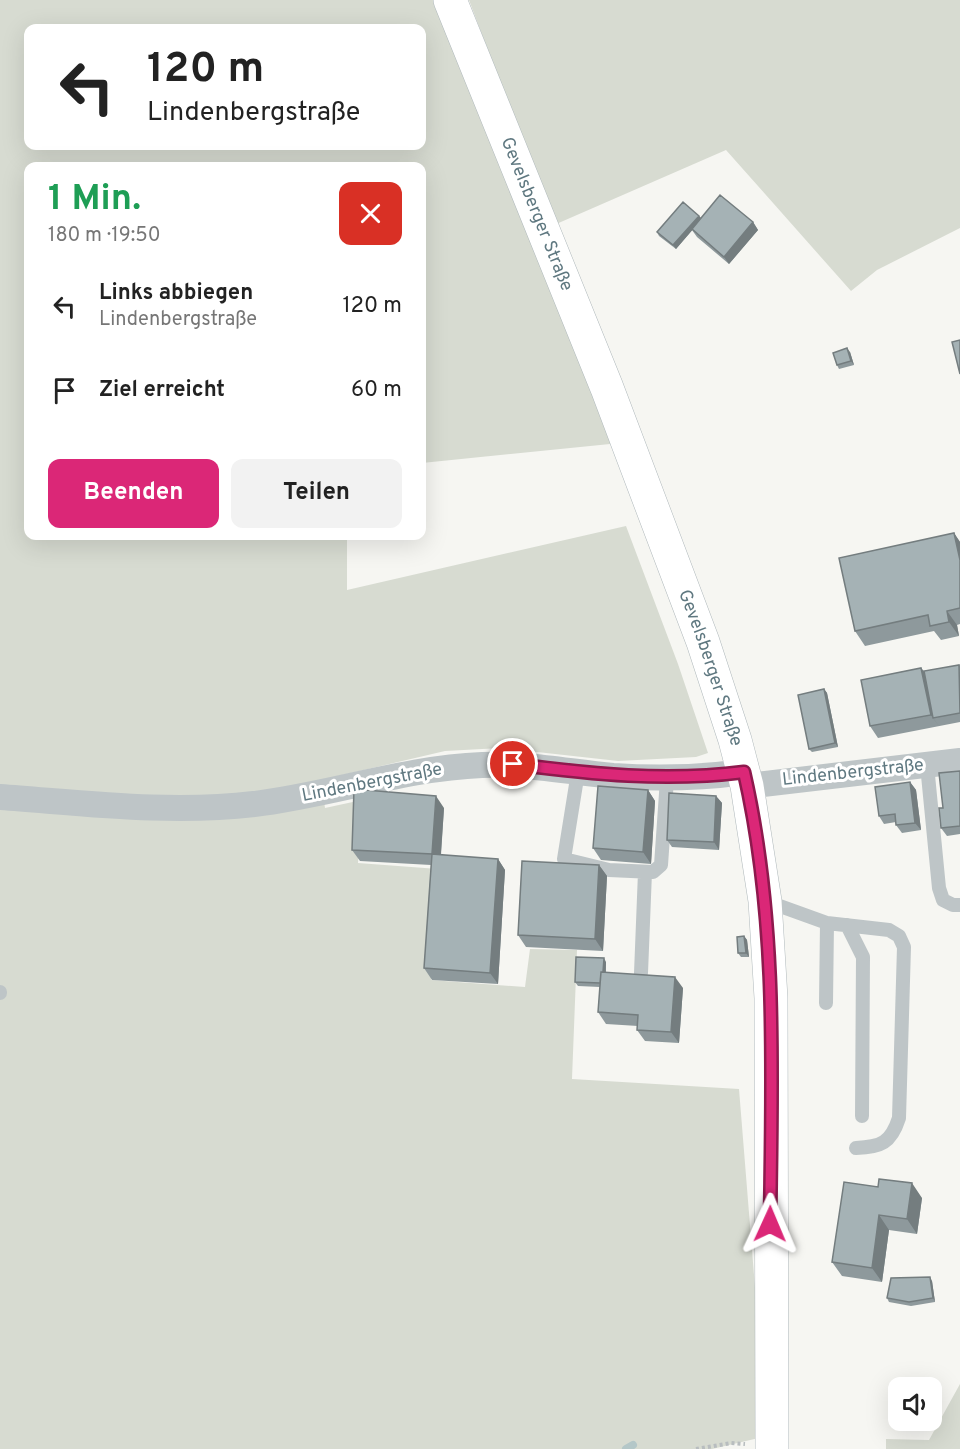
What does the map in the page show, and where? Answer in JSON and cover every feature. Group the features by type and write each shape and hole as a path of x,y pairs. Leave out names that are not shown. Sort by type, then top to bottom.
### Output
{"main road":[{"name":"Gevelsberger Straße","path":"450,0 607,388 703,642 745,779 765,901 771,998 772,1447"}],"street":[{"name":"Lindenbergstraße","path":"0,797 195,809 310,796 446,767 513,764 667,779 745,779 960,761"}],"lane":[{"path":"927,765 939,888 943,900 953,905 960,905"},
{"path":"578,772 564,859 609,870 645,872 657,870 661,865 667,779"},
{"path":"641,973 645,872"},
{"path":"765,901 827,923 889,930 898,936 904,947 899,1118 887,1140 877,1147 856,1148"},
{"path":"826,1003 827,923"},
{"path":"847,925 862,957 862,1116"}],"path":[{"path":"696,1449 731,1443 772,1447"}],"shaded area":[{"path":"0,0 463,0 620,443 426,463 426,162 24,162 24,540 347,540 347,590 626,526 678,664 708,753 696,757 618,761 501,748 445,751 321,780 325,808 362,800 358,863 438,869 431,980 525,987 530,949 577,950 572,1079 739,1089 767,1436 712,1449 0,1449"},
{"path":"469,0 960,0 960,228 877,270 851,291 726,150 554,225"},
{"path":"960,1384 960,1449 886,1449 886,1439 929,1440 934,1431 942,1431 942,1417"}],"building":[{"path":"720,195 753,222 724,257 692,229"},
{"path":"683,202 699,216 673,245 657,232"},
{"path":"960,340 960,374 952,342"},
{"path":"847,348 851,361 837,365 833,353"},
{"path":"954,533 960,560 960,608 947,611 949,622 930,626 928,615 855,631 839,558"},
{"path":"959,665 960,713 933,718 924,671"},
{"path":"921,668 931,715 870,726 861,680"},
{"path":"824,689 835,743 809,749 798,695"},
{"path":"960,771 960,826 941,828 939,808 943,808 939,773"},
{"path":"910,782 915,823 896,825 895,814 879,816 875,787"},
{"path":"598,786 648,790 643,852 593,848"},
{"path":"354,789 436,796 432,854 352,850"},
{"path":"669,793 716,796 714,842 667,840"},
{"path":"432,854 498,859 490,973 424,968"},
{"path":"522,861 599,865 595,939 518,935"},
{"path":"744,936 746,953 738,953 737,937"},
{"path":"576,957 604,958 600,983 575,982"},
{"path":"601,972 675,977 671,1032 637,1030 638,1015 598,1012"},
{"path":"879,1179 912,1183 907,1219 879,1215 872,1268 832,1262 844,1182 878,1187"},
{"path":"930,1277 933,1298 909,1302 887,1298 891,1278"}],"waterway":[{"path":"626,1449 633,1445"}],"route":[{"path":"513,764 612,776 667,779 744,772 753,815 765,901 771,998 770,1224"}]}
